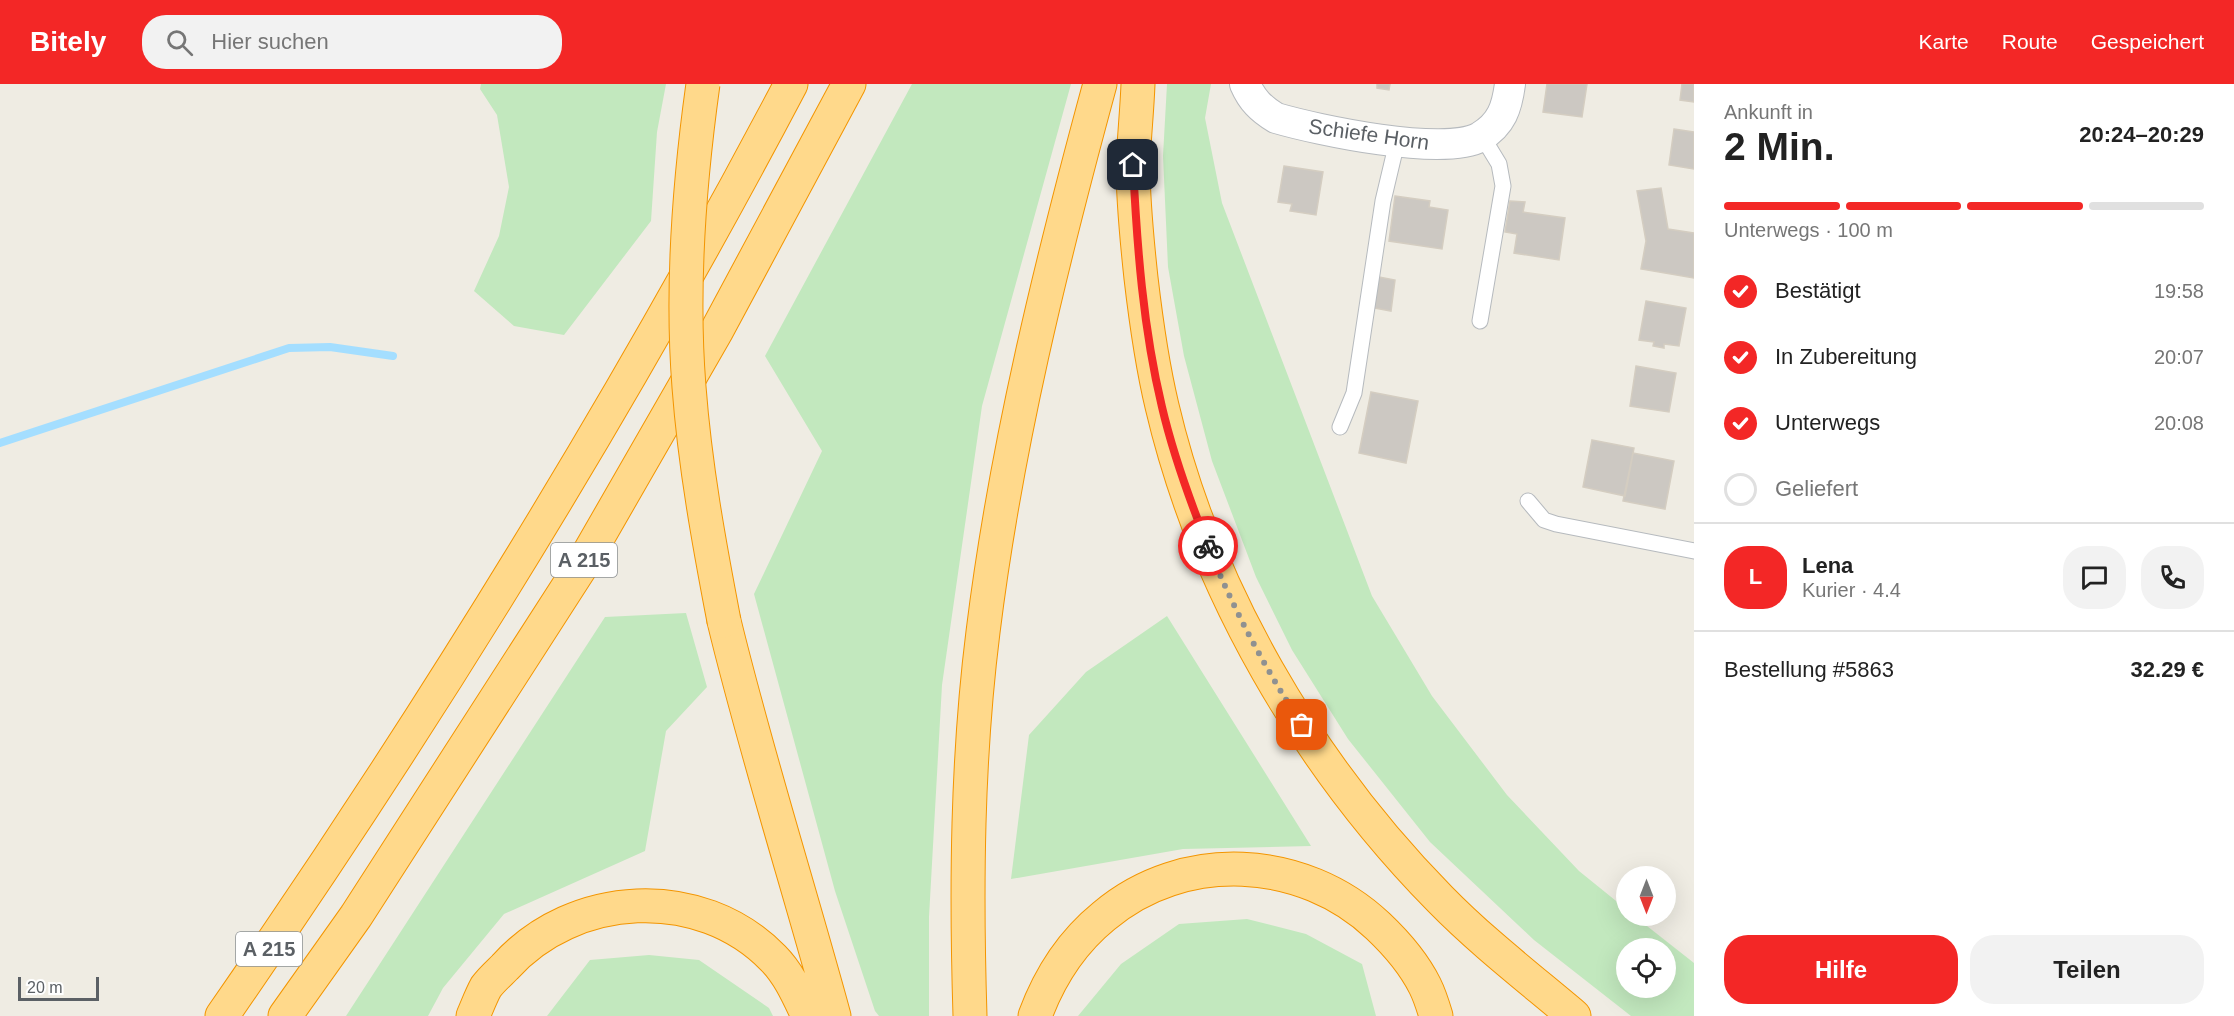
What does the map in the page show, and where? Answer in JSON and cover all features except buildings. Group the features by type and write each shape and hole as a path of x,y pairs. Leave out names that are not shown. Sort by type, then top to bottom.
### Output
{"highway":[{"path":"703,84 694,148 688,239 687,314 689,386 703,508 723,621 748,720 834,1016"},
{"name":"A 215","path":"222,1016 387,774 549,515 750,163 791,84"},
{"name":"A 215","path":"285,1016 356,916 582,565 717,330 849,84"},
{"path":"970,1016 967,896 969,824 975,711 995,545 1011,454 1054,261 1100,84"},
{"path":"1138,84 1133,165 1136,233 1152,352 1162,406 1180,469 1226,593 1259,656 1292,710 1332,770 1383,836 1440,900 1509,963 1574,1016"},
{"path":"1035,1016 1058,969 1080,940 1104,915 1136,894 1173,879 1206,871 1244,869 1279,872 1322,886 1361,910 1396,943 1425,986 1436,1016"},
{"path":"473,1016 486,987 533,940 563,922 599,910 635,905 672,906 701,914 729,925 751,938 774,959 793,984 808,1016"}],"street":[{"name":"Schiefe Horn","path":"1245,84 1254,102 1263,111 1276,118 1397,142 1455,144 1482,136"},
{"path":"1482,136 1501,118 1507,106 1510,84"}],"lane":[{"path":"1480,321 1503,186 1499,164 1482,136"},
{"path":"1340,427 1354,393 1383,201 1397,142"},
{"path":"1528,501 1544,520 1556,524 1694,551"}],"green space":[{"path":"481,84 666,84 657,132 651,221 564,335 514,326 474,291 499,236 509,187 497,115 480,89"},
{"path":"912,84 1071,84 982,406 942,685 929,917 929,1016 879,1016 875,1011 835,891 754,594 822,451 765,356"},
{"path":"1167,84 1211,84 1205,118 1222,203 1372,596 1432,696 1507,795 1579,871 1616,901 1616,926 1647,926 1662,938 1616,938 1616,998 1676,998 1676,949 1694,963 1694,1016 1631,1016 1534,940 1430,842 1348,739 1292,650 1256,577 1212,461 1184,356 1168,267 1163,156"},
{"path":"686,613 707,687 666,731 645,851 504,914 443,988 428,1016 346,1016 605,617"},
{"path":"1167,616 1311,846 1183,849 1011,879 1029,735 1086,672"},
{"path":"1247,919 1306,934 1362,964 1376,1016 1078,1016 1121,964 1179,924"},
{"path":"649,955 699,960 769,1008 773,1016 547,1016 590,960"}],"waterway":[{"path":"0,443 289,348 330,347 393,356"}],"way so far":[{"path":"1208,546 1226,593 1259,656 1302,725"}],"route":[{"path":"1133,165 1136,233 1145,310 1162,406 1180,469 1208,546"}]}
